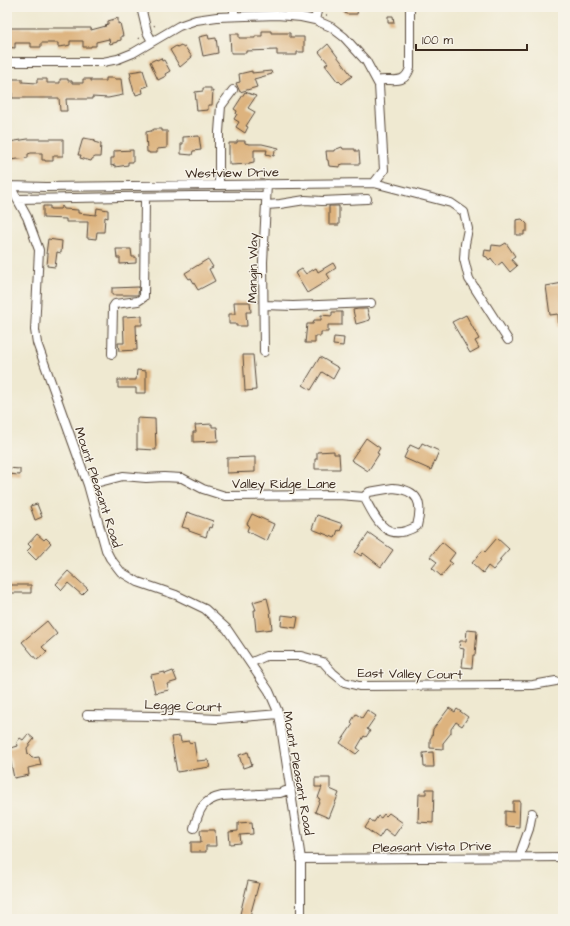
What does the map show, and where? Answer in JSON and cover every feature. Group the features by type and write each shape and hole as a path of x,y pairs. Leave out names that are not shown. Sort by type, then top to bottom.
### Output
{"street":[{"path":"141,7 147,32 152,41"},
{"path":"234,7 234,16"},
{"path":"315,20 318,7"},
{"path":"377,81 384,79 400,80 404,79 408,74 410,68 410,7"},
{"path":"7,62 103,62 118,59 133,53 178,26 196,20 217,17 277,15 315,20 344,36 366,60 379,85 384,170 374,183"},
{"path":"219,185 218,132 221,106 233,90"},
{"name":"Westview Drive","path":"9,184 46,187 374,183 451,204 464,212 468,229 464,259 469,279 508,340"},
{"name":"Mount Pleasant Road","path":"9,184 27,217 39,250 35,330 37,343 88,485 106,550 110,558 121,572 138,582 176,595 206,609 228,629 269,692 279,714 301,859 301,919"},
{"name":"Mangin Way","path":"264,352 263,262 266,184"},
{"path":"17,199 145,198 210,195 280,204 304,200 322,201 367,199"},
{"path":"112,354 113,307 115,304 138,302 144,297 145,198"},
{"path":"264,305 293,306 371,303"},
{"name":"Valley Ridge Lane","path":"88,485 123,476 146,478 182,478 203,489 225,496 339,495 364,497 369,492 393,488 404,489 413,494 420,504 420,515 417,526 407,532 394,532 383,528 364,497"},
{"name":"East Valley Court","path":"250,663 266,656 301,656 323,662 344,682 359,686 533,685 556,681"},
{"name":"Legge Court","path":"87,715 217,719 279,714"},
{"path":"194,828 201,807 215,797 280,792 290,789"},
{"path":"521,857 521,851 530,829 532,813"},
{"name":"Pleasant Vista Drive","path":"301,859 563,856"}],"building":[{"path":"338,7 358,8 357,14 346,14"},
{"path":"388,16 393,16 394,23 388,23"},
{"path":"118,18 118,24 120,23 123,36 121,36 121,40 110,44 109,39 96,42 96,46 91,47 83,47 83,41 70,41 70,45 58,47 58,43 41,43 41,47 31,47 31,43 15,43 15,48 7,47 7,28 91,28 91,30 106,26 105,25 108,24 108,21"},
{"path":"262,31 271,31 271,33 290,33 290,37 304,37 304,52 297,52 297,55 277,55 277,50 231,53 230,34 239,34 239,38 255,38 255,36 262,36"},
{"path":"208,35 209,39 216,38 218,53 203,56 199,37"},
{"path":"328,44 352,76 342,84 339,81 338,82 325,65 328,63 319,52"},
{"path":"181,45 183,48 185,47 192,57 180,67 170,50"},
{"path":"161,58 162,61 164,60 170,71 165,74 166,76 158,80 150,62"},
{"path":"143,70 148,86 142,88 143,93 136,95 130,77 130,72"},
{"path":"252,71 252,73 271,71 272,74 254,79 257,87 240,92 236,83 240,82 239,74"},
{"path":"106,78 121,79 123,95 108,98 92,97 92,99 66,99 67,111 60,111 59,98 12,98 12,79 22,79 22,82 37,83 37,79 47,79 47,83 60,83 60,79 68,79 68,81 72,81 72,83 83,83 83,79 91,79 91,81 106,81"},
{"path":"203,88 211,88 211,92 213,91 212,105 208,105 208,110 197,111 195,92 203,91"},
{"path":"245,92 256,96 248,108 255,112 246,126 248,127 245,133 236,127 239,122 234,119 237,111 234,109"},
{"path":"154,129 162,129 162,131 167,131 167,148 157,149 157,153 149,153 147,152 146,132"},
{"path":"199,136 201,150 193,151 192,155 181,154 183,137"},
{"path":"83,138 95,140 94,142 101,144 100,157 95,157 91,161 80,158 81,155 78,155"},
{"path":"28,139 63,139 63,156 53,156 53,161 45,161 42,160 42,153 31,153 28,154 28,158 9,160 9,142"},
{"path":"237,141 245,141 245,143 249,144 262,144 279,148 278,150 275,150 274,156 266,154 267,150 254,150 254,162 249,164 231,165 229,164 229,143 237,143"},
{"path":"342,147 343,149 355,149 355,151 359,151 360,164 343,164 340,165 340,167 329,166 326,151 334,151"},
{"path":"133,150 133,162 128,162 128,165 115,167 115,165 111,166 111,158 114,158 114,151"},
{"path":"43,206 50,206 50,209 60,209 62,206 64,209 78,210 78,213 96,215 97,208 108,210 108,218 105,217 104,232 97,232 96,239 87,238 88,222 66,222 66,219 43,218"},
{"path":"329,206 339,206 339,225 329,225"},
{"path":"522,219 527,224 527,231 524,231 524,235 516,235 516,220"},
{"path":"48,239 62,241 61,253 57,252 55,267 47,266 48,254 46,254"},
{"path":"506,243 515,256 511,259 517,266 510,272 502,262 497,266 491,258 489,260 484,256 485,250 491,251 492,245 501,246"},
{"path":"116,249 131,249 132,257 136,257 136,263 120,264 120,258 117,258"},
{"path":"208,259 213,267 209,269 215,281 198,290 191,278 189,279 185,273"},
{"path":"333,263 336,268 327,274 330,279 307,293 295,273 302,269 306,274 316,268 318,272"},
{"path":"563,283 563,326 559,327 558,314 550,315 546,286"},
{"path":"139,287 138,295 112,295 112,288"},
{"path":"234,302 250,302 251,312 246,312 247,326 236,326 236,324 229,324 229,314 235,314"},
{"path":"367,309 370,320 356,324 353,310"},
{"path":"332,312 342,312 342,325 328,325 328,332 321,332 321,336 315,336 315,343 305,343 307,324 313,324 314,320 321,320 321,315 332,316"},
{"path":"466,315 479,339 475,341 479,348 470,353 452,322"},
{"path":"142,316 142,325 136,325 137,350 119,351 118,343 124,343 123,317"},
{"path":"334,337 344,338 343,346 333,345"},
{"path":"243,355 253,355 256,390 245,391"},
{"path":"320,357 339,368 333,379 322,372 311,390 303,385"},
{"path":"137,370 146,371 146,393 136,393 136,388 118,388 118,380 136,380"},
{"path":"137,418 155,419 156,450 137,449"},
{"path":"212,424 212,427 217,427 218,441 193,442 193,432 196,432 195,425"},
{"path":"366,438 380,448 377,453 379,454 368,471 351,460"},
{"path":"422,443 439,451 431,470 404,458 410,445 419,449"},
{"path":"334,451 334,454 339,454 340,469 315,469 317,452"},
{"path":"255,457 255,472 227,473 227,458"},
{"path":"7,468 20,469 20,475 7,474"},
{"path":"37,504 42,517 35,520 30,506"},
{"path":"187,512 213,521 211,528 209,527 206,537 182,527"},
{"path":"252,514 274,524 267,541 247,531 249,525 247,524"},
{"path":"317,515 343,524 340,531 338,530 335,538 312,529"},
{"path":"369,533 393,550 381,567 363,553 361,556 355,552"},
{"path":"37,534 44,540 46,538 51,543 36,560 27,551 31,547 28,544"},
{"path":"497,538 509,549 499,560 501,561 493,570 488,566 483,573 472,563 483,550 485,552"},
{"path":"442,542 455,553 449,561 452,563 441,576 432,568 437,562 430,557"},
{"path":"68,571 88,589 82,595 68,583 62,590 56,584"},
{"path":"7,585 31,585 31,593 7,593"},
{"path":"267,598 272,629 256,631 254,610 256,610 253,602"},
{"path":"282,615 298,617 296,628 281,626"},
{"path":"47,621 57,634 42,647 47,652 37,660 22,642"},
{"path":"467,630 477,631 475,655 473,655 472,668 462,667 464,649 459,648 460,641 466,641"},
{"path":"173,671 177,681 167,684 169,690 155,693 151,675 165,672 165,674"},
{"path":"449,708 455,712 457,709 468,717 462,726 456,722 451,729 451,733 443,743 443,749 430,748 430,739 433,729"},
{"path":"367,710 376,716 367,729 370,731 366,737 364,736 357,748 360,750 356,754 340,743 353,724 351,722 356,714 362,718"},
{"path":"28,734 34,739 27,748 28,754 32,758 39,757 41,765 28,768 29,775 14,778 8,749 18,746 17,742 20,738 23,740"},
{"path":"180,736 181,742 194,742 197,761 208,760 210,767 177,772 171,737"},
{"path":"248,752 252,765 243,768 239,755"},
{"path":"433,752 434,767 424,767 423,753"},
{"path":"315,778 330,778 330,789 339,793 329,818 315,812 320,799 318,798 322,787 315,787"},
{"path":"426,789 434,789 433,823 418,822 419,794 426,794"},
{"path":"513,801 520,801 519,827 505,826 505,811 513,812"},
{"path":"389,813 403,823 394,836 385,829 379,838 365,828 370,820 374,822 378,816 381,818 384,814 386,816"},
{"path":"252,822 253,834 240,835 241,843 230,844 229,832 238,831 238,823"},
{"path":"200,830 215,830 216,846 206,846 206,852 191,852 191,842 201,842"},
{"path":"248,881 259,883 250,916 240,914"}]}
